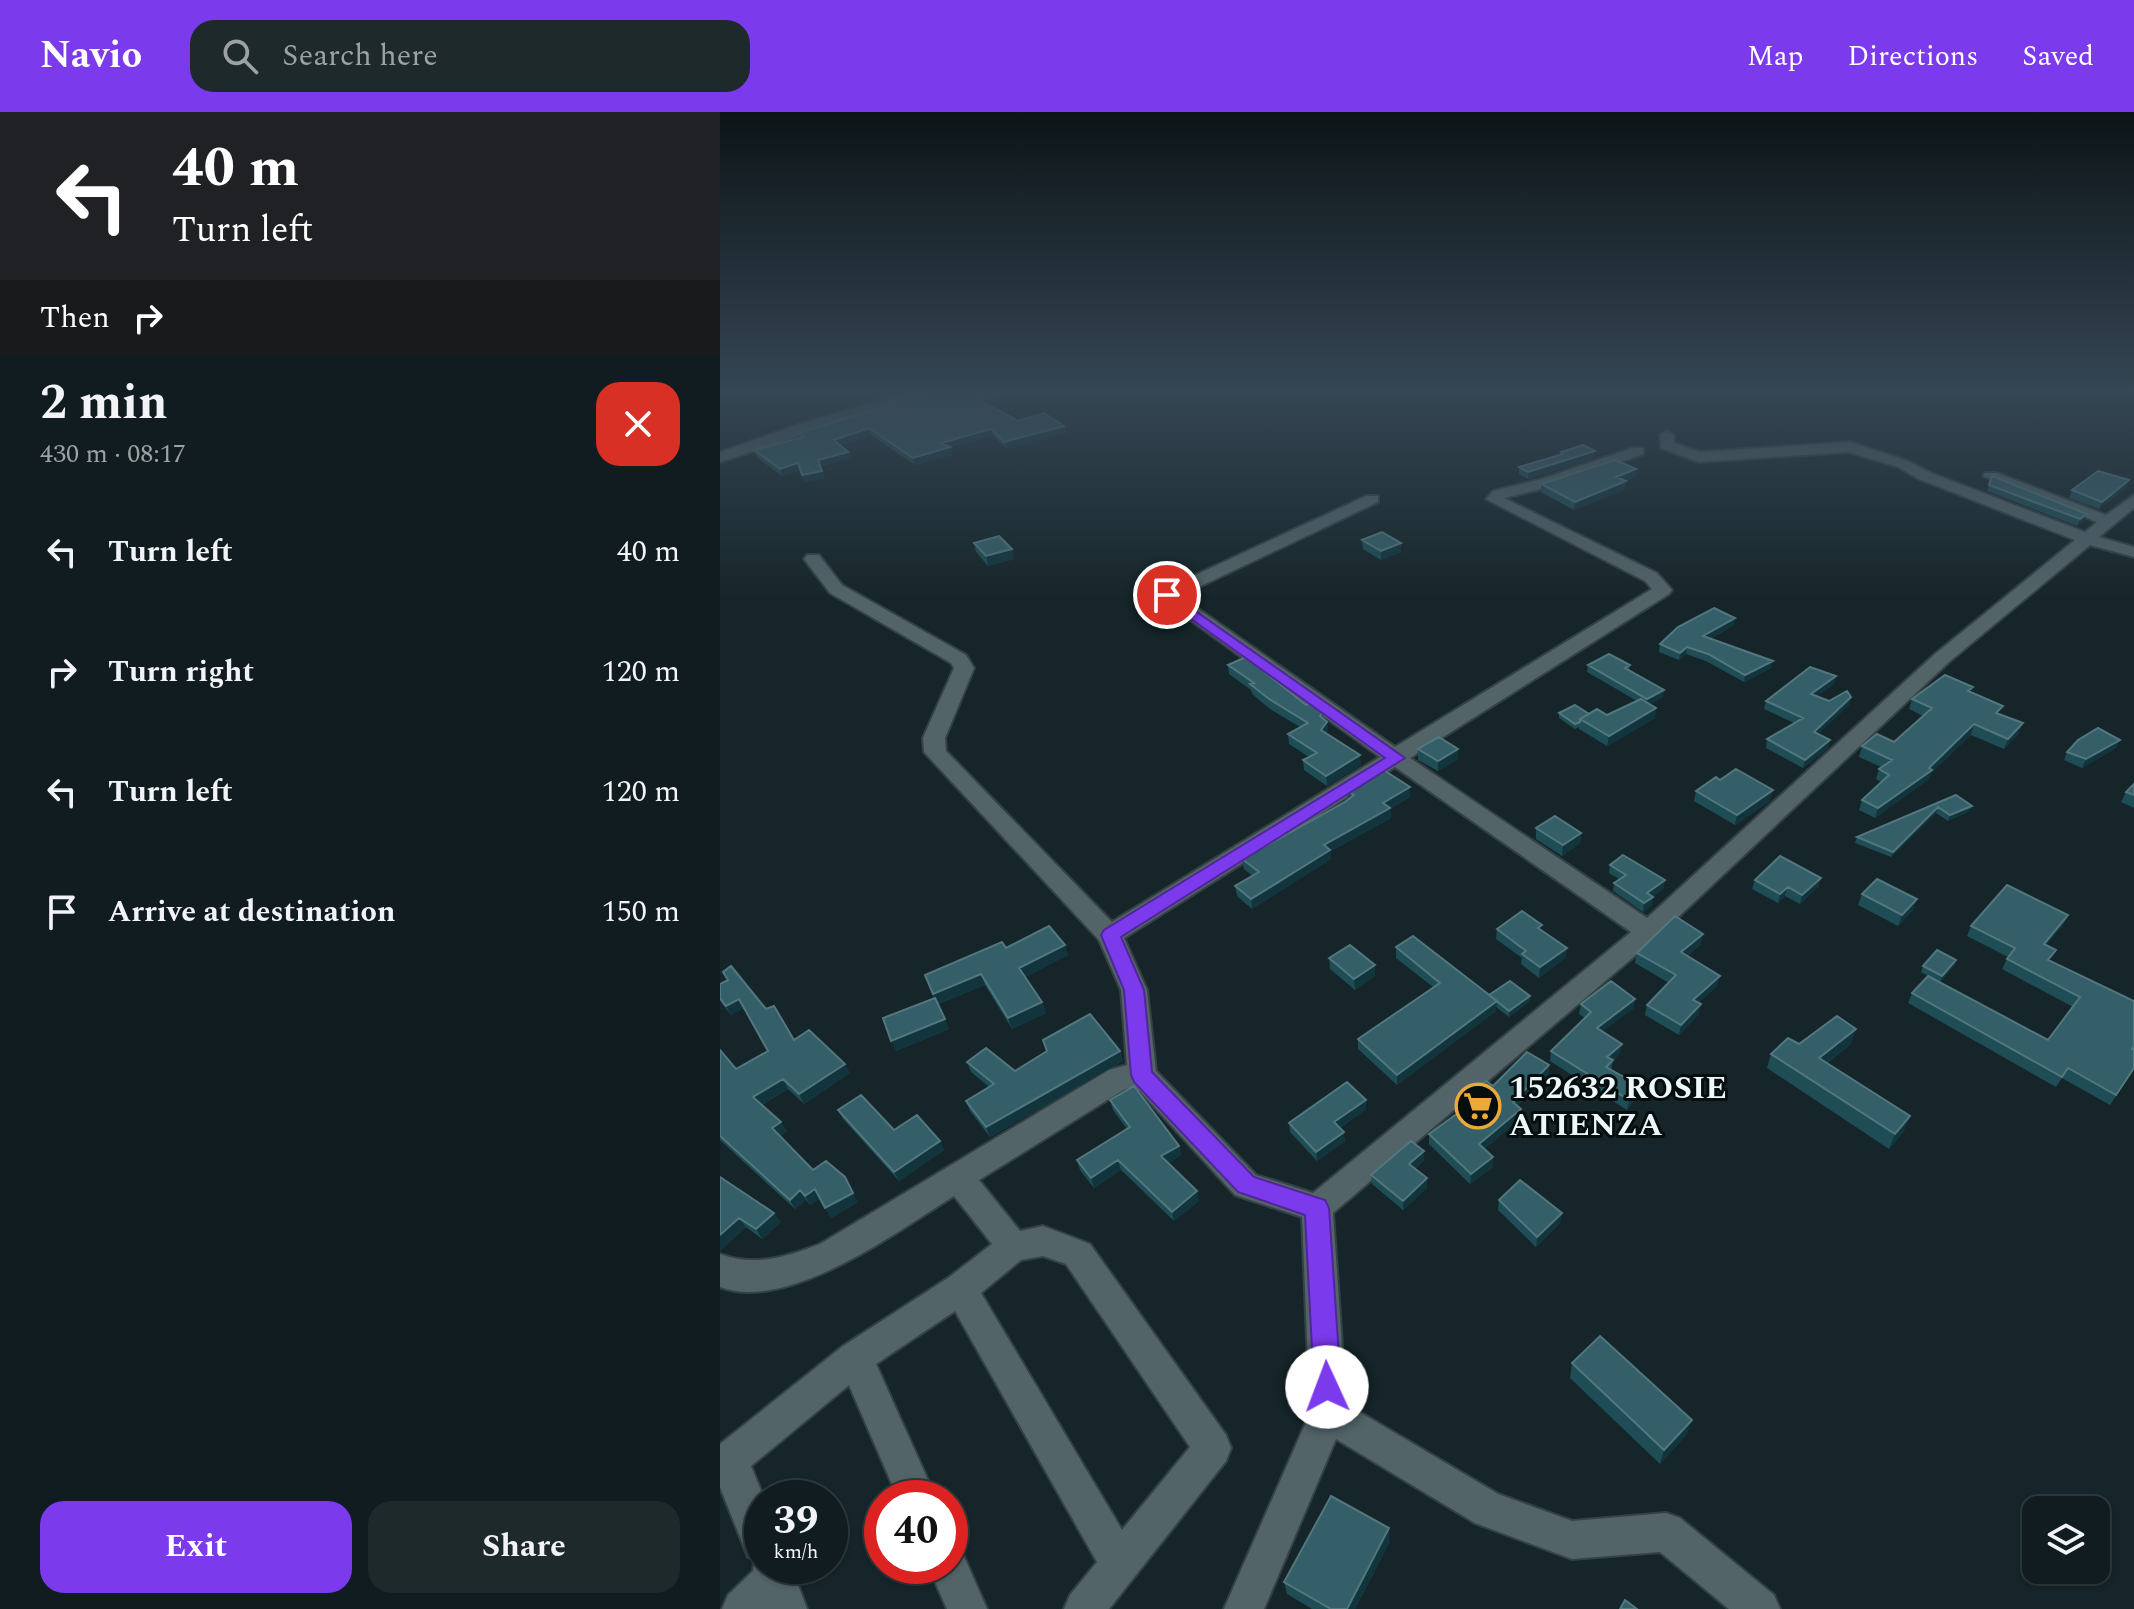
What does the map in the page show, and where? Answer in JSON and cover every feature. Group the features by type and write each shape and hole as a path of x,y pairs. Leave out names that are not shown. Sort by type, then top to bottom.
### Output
{"street":[{"path":"1110,935 1663,590 1651,577 1494,499 1499,494 1547,483 1607,462"},
{"path":"1896,462 1925,476 2088,539 2134,552"},
{"path":"1991,476 2108,521"},
{"path":"1372,499 1167,595 1396,758 1648,931"},
{"path":"1317,1208 1648,931 1942,658 2134,500"},
{"path":"813,559 836,589 959,659 964,668 934,738 935,752 1110,935 1134,990 1142,1075 1246,1185 1317,1208"},
{"path":"720,1269 730,1276 777,1275 831,1255 1119,1078 1142,1075"},
{"path":"958,1177 1013,1247"},
{"path":"1244,1609 1328,1414 1317,1208"},
{"path":"744,1506 725,1463 855,1358 960,1289 1013,1247 1043,1241 1078,1254 1213,1448 1084,1609"},
{"path":"960,1289 1120,1564"},
{"path":"855,1358 909,1480"},
{"path":"1328,1414 1488,1510 1572,1540 1666,1532 1760,1609"},
{"path":"742,1609 765,1584"},
{"path":"956,1584 967,1609"}],"building":[{"path":"770,462 819,462 822,471 802,475 798,463 780,469"},
{"path":"1536,462 1560,462 1528,472 1519,467"},
{"path":"1609,462 1619,462 1636,469 1616,477 1626,481 1575,502 1541,484"},
{"path":"2098,471 2129,480 2102,502 2072,490"},
{"path":"1992,476 2087,514 2080,519 1989,485"},
{"path":"1382,532 1401,543 1381,551 1362,540"},
{"path":"999,536 1012,549 986,556 974,543"},
{"path":"1714,608 1735,618 1703,636 1773,661 1745,675 1708,654 1687,647 1680,653 1660,644 1678,627"},
{"path":"1609,654 1630,665 1625,668 1664,690 1647,699 1588,665"},
{"path":"1246,657 1306,705 1309,703 1323,712 1320,716 1327,722 1321,730 1360,755 1326,776 1303,760 1317,753 1288,734 1308,723 1269,699 1250,684 1254,683 1228,665"},
{"path":"1810,667 1836,676 1811,694 1829,701 1847,691 1851,697 1814,732 1830,740 1805,760 1767,739 1803,718 1766,701"},
{"path":"1945,675 1973,687 1968,691 2003,706 1996,713 2023,723 2008,739 1974,724 1929,768 1932,770 1878,808 1862,800 1889,775 1879,769 1892,760 1862,746 1877,734 1894,742 1932,708 1912,699"},
{"path":"1641,699 1656,708 1609,736 1580,719 1597,709 1607,715"},
{"path":"1575,705 1589,714 1575,724 1559,713"},
{"path":"2098,728 2120,740 2086,759 2067,752 2078,740"},
{"path":"1439,737 1458,749 1438,761 1418,749"},
{"path":"1382,769 1410,787 1383,803 1390,808 1324,845 1330,850 1251,899 1235,886 1259,872 1242,859 1345,802 1354,795 1347,791"},
{"path":"1736,769 1773,790 1737,815 1696,791 1716,777 1720,780"},
{"path":"2134,784 2134,795 2126,792"},
{"path":"1956,795 1972,806 1950,815 1938,807 1893,852 1857,837"},
{"path":"1555,816 1581,833 1563,845 1536,828"},
{"path":"1623,855 1665,880 1647,893 1653,897 1644,903 1614,883 1626,875 1610,865"},
{"path":"1780,856 1821,878 1802,895 1788,887 1780,894 1755,880"},
{"path":"1877,879 1917,899 1902,915 1862,894"},
{"path":"2007,885 2068,915 2044,944 2056,950 2048,960 2134,1001 2134,1068 2116,1095 2068,1068 2062,1077 1912,993 1928,976 2048,1040 2080,997 2007,959 2015,948 1971,926"},
{"path":"1522,911 1542,925 1538,928 1567,948 1540,967 1522,954 1526,951 1497,929"},
{"path":"1675,916 1703,934 1681,952 1720,976 1693,1000 1701,1004 1681,1025 1647,1005 1676,975 1637,953"},
{"path":"1049,926 1065,945 1019,968 1042,1002 1008,1018 981,974 933,994 925,975 1002,942 1006,948"},
{"path":"1413,936 1497,1001 1397,1075 1358,1039 1440,983 1396,947"},
{"path":"1350,945 1375,965 1354,979 1329,958"},
{"path":"1937,950 1956,960 1942,976 1923,966"},
{"path":"731,966 766,1009 774,1006 794,1040 809,1030 845,1064 799,1094 783,1079 753,1097 781,1122 772,1128 813,1170 826,1161 845,1177 853,1193 825,1208 815,1189 805,1196 800,1190 790,1200 720,1136 720,1050 736,1069 768,1051 739,999 726,1006 720,998 720,984 728,980 723,972"},
{"path":"1510,981 1530,996 1509,1011 1489,995"},
{"path":"1611,981 1635,999 1597,1028 1622,1044 1607,1057 1613,1060 1606,1067 1640,1086 1629,1100 1551,1051 1591,1012 1581,1004"},
{"path":"935,998 945,1019 891,1041 883,1018"},
{"path":"1090,1014 1120,1051 986,1127 966,1101 994,1084 967,1062 986,1048 1015,1071 1047,1051 1043,1040"},
{"path":"1837,1016 1856,1029 1819,1058 1910,1116 1895,1134 1771,1054 1788,1038 1799,1044"},
{"path":"1527,1052 1549,1065 1513,1102 1521,1109 1479,1144 1493,1157 1471,1174 1429,1134 1473,1102 1467,1096 1486,1081 1493,1086"},
{"path":"1347,1082 1366,1100 1334,1122 1344,1132 1316,1152 1289,1123"},
{"path":"1134,1086 1179,1146 1161,1156 1197,1191 1172,1212 1118,1160 1091,1178 1077,1160 1130,1127 1110,1100"},
{"path":"861,1095 894,1130 917,1115 940,1141 894,1172 838,1110"},
{"path":"1411,1141 1424,1151 1409,1164 1427,1178 1403,1201 1371,1175"},
{"path":"720,1177 774,1213 756,1229 739,1218 720,1235"},
{"path":"1520,1180 1562,1213 1537,1237 1499,1200"},
{"path":"1600,1336 1692,1420 1664,1450 1572,1363"},
{"path":"1331,1496 1389,1528 1347,1609 1331,1609 1284,1582"},
{"path":"1625,1600 1637,1609 1620,1609"}],"place":[{"name":"152632 ROSIE ATIENZA","path":"1478,1106"}],"route":[{"path":"1167,595 1396,758 1110,935 1134,990 1142,1075 1246,1185 1317,1208 1327,1387"}]}
